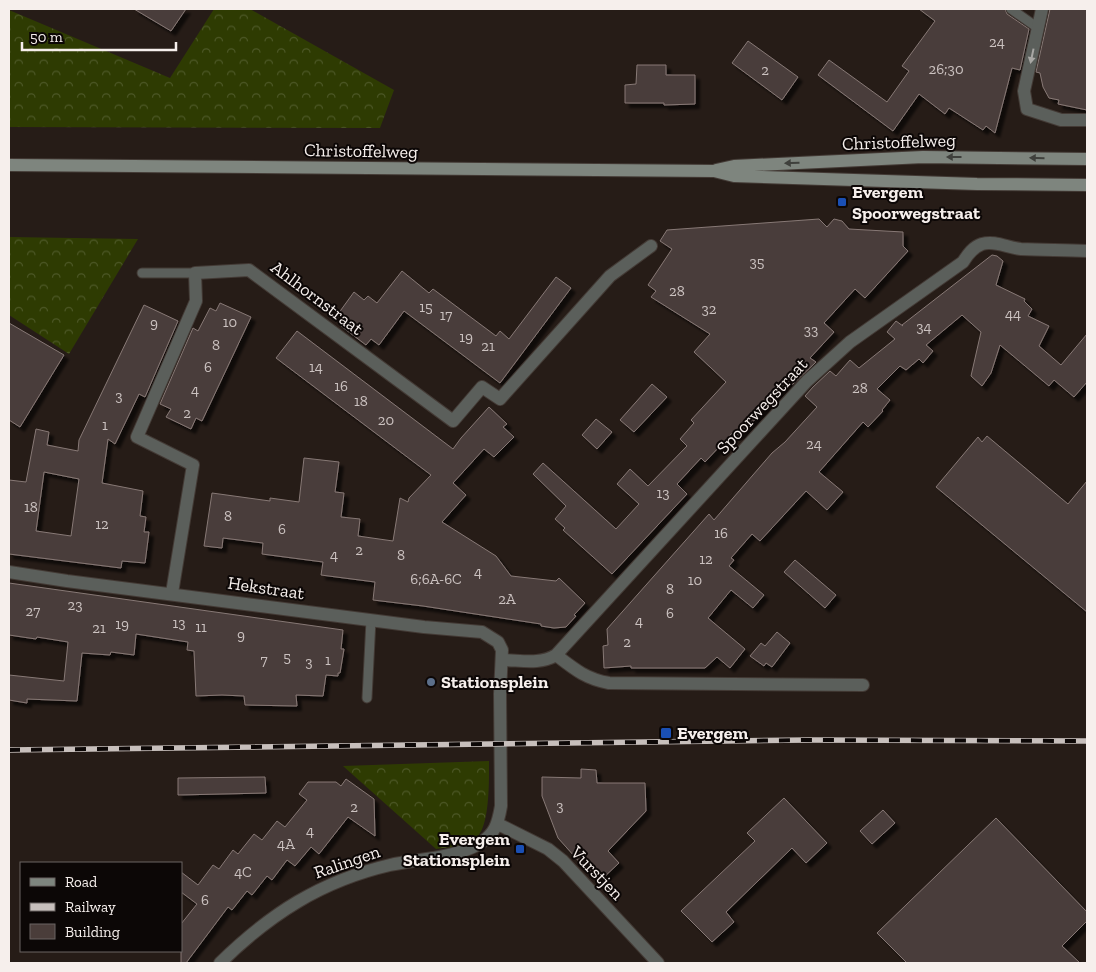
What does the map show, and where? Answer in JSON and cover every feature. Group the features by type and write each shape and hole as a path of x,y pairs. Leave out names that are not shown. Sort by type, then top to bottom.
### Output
{"main road":[{"name":"Christoffelweg","path":"714,171 734,166 910,157 1087,159"},
{"name":"Christoffelweg","path":"9,165 714,171 734,176 977,184 1087,185"}],"street":[{"path":"1042,9 1024,90 1027,109 1062,120 1087,120"},
{"name":"Spoorwegstraat","path":"556,655 807,381 850,342 962,262 976,246 985,243 1000,244 1019,249 1087,251"},
{"name":"Ahlhornstraat","path":"195,273 249,270 453,421 482,387 500,399 610,276 651,246"},
{"path":"172,593 193,465 137,437 196,301 195,273"},
{"name":"Hekstraat","path":"9,572 371,620 482,632 498,642 502,650 502,660"},
{"path":"498,824 501,806 500,694 502,660 539,661 547,660 556,655 581,674 596,681 609,683 863,685"},
{"name":"Ralingen","path":"220,963 270,920 295,902 354,875 389,865 468,850 490,836 498,824"},
{"name":"Vurstjen","path":"498,824 548,849 562,861 658,963"}],"lane":[{"path":"1011,9 1038,28"},
{"path":"142,273 195,273"},
{"path":"368,698 371,620"}],"green space":[{"path":"214,9 250,9 394,90 380,128 9,127 9,10 170,78"},
{"path":"9,237 138,239 69,354 9,315"},
{"path":"489,761 487,812 481,831 477,837 468,843 436,849 343,766"}],"building":[{"path":"134,9 186,9 171,31"},
{"path":"919,9 1005,9 1007,14 1029,29 1020,70 1012,68 995,133 986,126 983,130 949,108 945,114 919,94 893,131 818,75 829,60 887,102 909,71 902,66 935,21"},
{"path":"1050,9 1087,9 1087,110 1058,104 1059,100 1049,98 1043,87 1040,73 1036,72"},
{"path":"748,41 798,77 782,100 732,63"},
{"path":"637,65 666,65 666,75 695,75 695,104 625,103 625,85 636,84"},
{"path":"819,219 827,227 834,219 842,221 849,229 903,232 903,246 908,251 865,298 855,289 824,323 834,332 810,358 816,362 792,385 789,382 740,436 734,431 705,462 701,458 677,484 687,494 612,574 563,530 565,528 555,519 566,506 533,474 543,463 616,529 639,504 617,484 630,469 648,486 687,446 680,439 694,423 691,420 726,382 694,352 710,334 651,297 656,291 648,285 672,249 660,241 667,230"},
{"path":"992,255 997,256 1003,261 996,285 1025,299 1024,301 1032,309 1028,316 1049,326 1039,346 1061,365 1087,334 1087,382 1074,397 1054,380 1049,386 1000,345 991,373 982,386 971,376 981,332 962,315 926,345 933,351 923,363 919,359 906,370 900,366 877,389 890,400 883,411 868,427 863,422 819,472 843,492 827,510 806,491 760,541 752,534 731,558 734,560 729,566 764,595 753,608 731,590 708,618 745,649 730,668 717,657 705,668 631,668 631,666 604,668 603,646 608,645 607,629 709,514 714,520 772,453 785,442 817,407 805,396 813,387 830,371 836,376 850,360 859,368 895,339 887,332 896,321 903,326"},
{"path":"402,271 429,293 433,289 496,336 500,331 509,339 556,277 571,288 500,383 404,311 379,345 371,339 366,345 341,326 345,320 338,314 354,292 364,300 368,296 377,303"},
{"path":"220,303 251,317 202,421 196,418 191,429 166,417 171,409 160,404 193,328 198,331 210,308 216,311"},
{"path":"144,305 178,321 145,397 139,394 115,444 108,439 102,483 143,491 140,516 146,517 144,532 149,532 145,563 122,561 121,568 9,554 9,480 26,482 36,429 49,432 47,445 78,451 79,440","holes":["44,472 79,479 71,536 36,531"]},
{"path":"9,323 64,355 20,427 9,420"},
{"path":"297,331 453,449 489,407 507,424 503,427 514,437 494,457 484,449 453,483 466,495 442,522 496,556 511,576 556,581 559,578 585,603 566,627 554,628 541,626 541,624 373,600 375,582 321,575 323,562 262,554 263,543 223,538 222,548 204,546 212,493 270,501 270,498 299,502 304,458 339,462 335,492 344,493 341,517 360,519 358,536 393,541 400,498 408,502 409,498 431,475 276,358"},
{"path":"652,384 667,397 634,432 620,420"},
{"path":"596,419 612,432 597,449 582,435"},
{"path":"987,436 1068,504 1087,481 1087,612 936,487 978,437 982,442"},
{"path":"795,560 836,595 825,608 784,572"},
{"path":"9,583 343,630 341,649 344,649 340,673 338,673 338,676 326,675 323,696 296,695 297,706 245,705 244,696 196,696 194,651 187,650 188,642 136,634 134,655 111,652 110,655 82,653 77,701 27,699 27,703 9,700 9,675 64,681 68,642 9,635"},
{"path":"777,632 790,643 772,667 766,663 764,666 750,656 761,643 765,646"},
{"path":"581,769 596,770 597,783 645,783 646,811 608,851 619,863 602,879 596,872 592,876 558,838 542,796 542,777 581,778"},
{"path":"265,777 266,793 178,795 178,778"},
{"path":"346,779 374,799 375,836 348,817 319,854 311,847 295,866 287,860 272,880 267,876 252,895 247,891 232,910 228,907 186,963 181,963 182,923 197,904 182,893 182,873 198,885 213,865 219,869 233,850 238,854 254,834 262,840 277,821 285,827 307,800 299,794 308,782 336,782 341,786"},
{"path":"784,798 827,843 806,863 792,848 726,912 734,922 712,942 681,911 755,841 747,833"},
{"path":"883,810 895,823 872,844 860,831"},
{"path":"996,818 1087,912 1087,921 1062,946 1080,963 907,963 877,933"}],"railway":[{"path":"9,750 809,740 1087,741"}],"place":[{"name":"Evergem Spoorwegstraat","path":"842,202"},
{"name":"Stationsplein","path":"431,682"},
{"name":"Evergem","path":"666,733"},
{"name":"Evergem Stationsplein","path":"520,849"}]}
